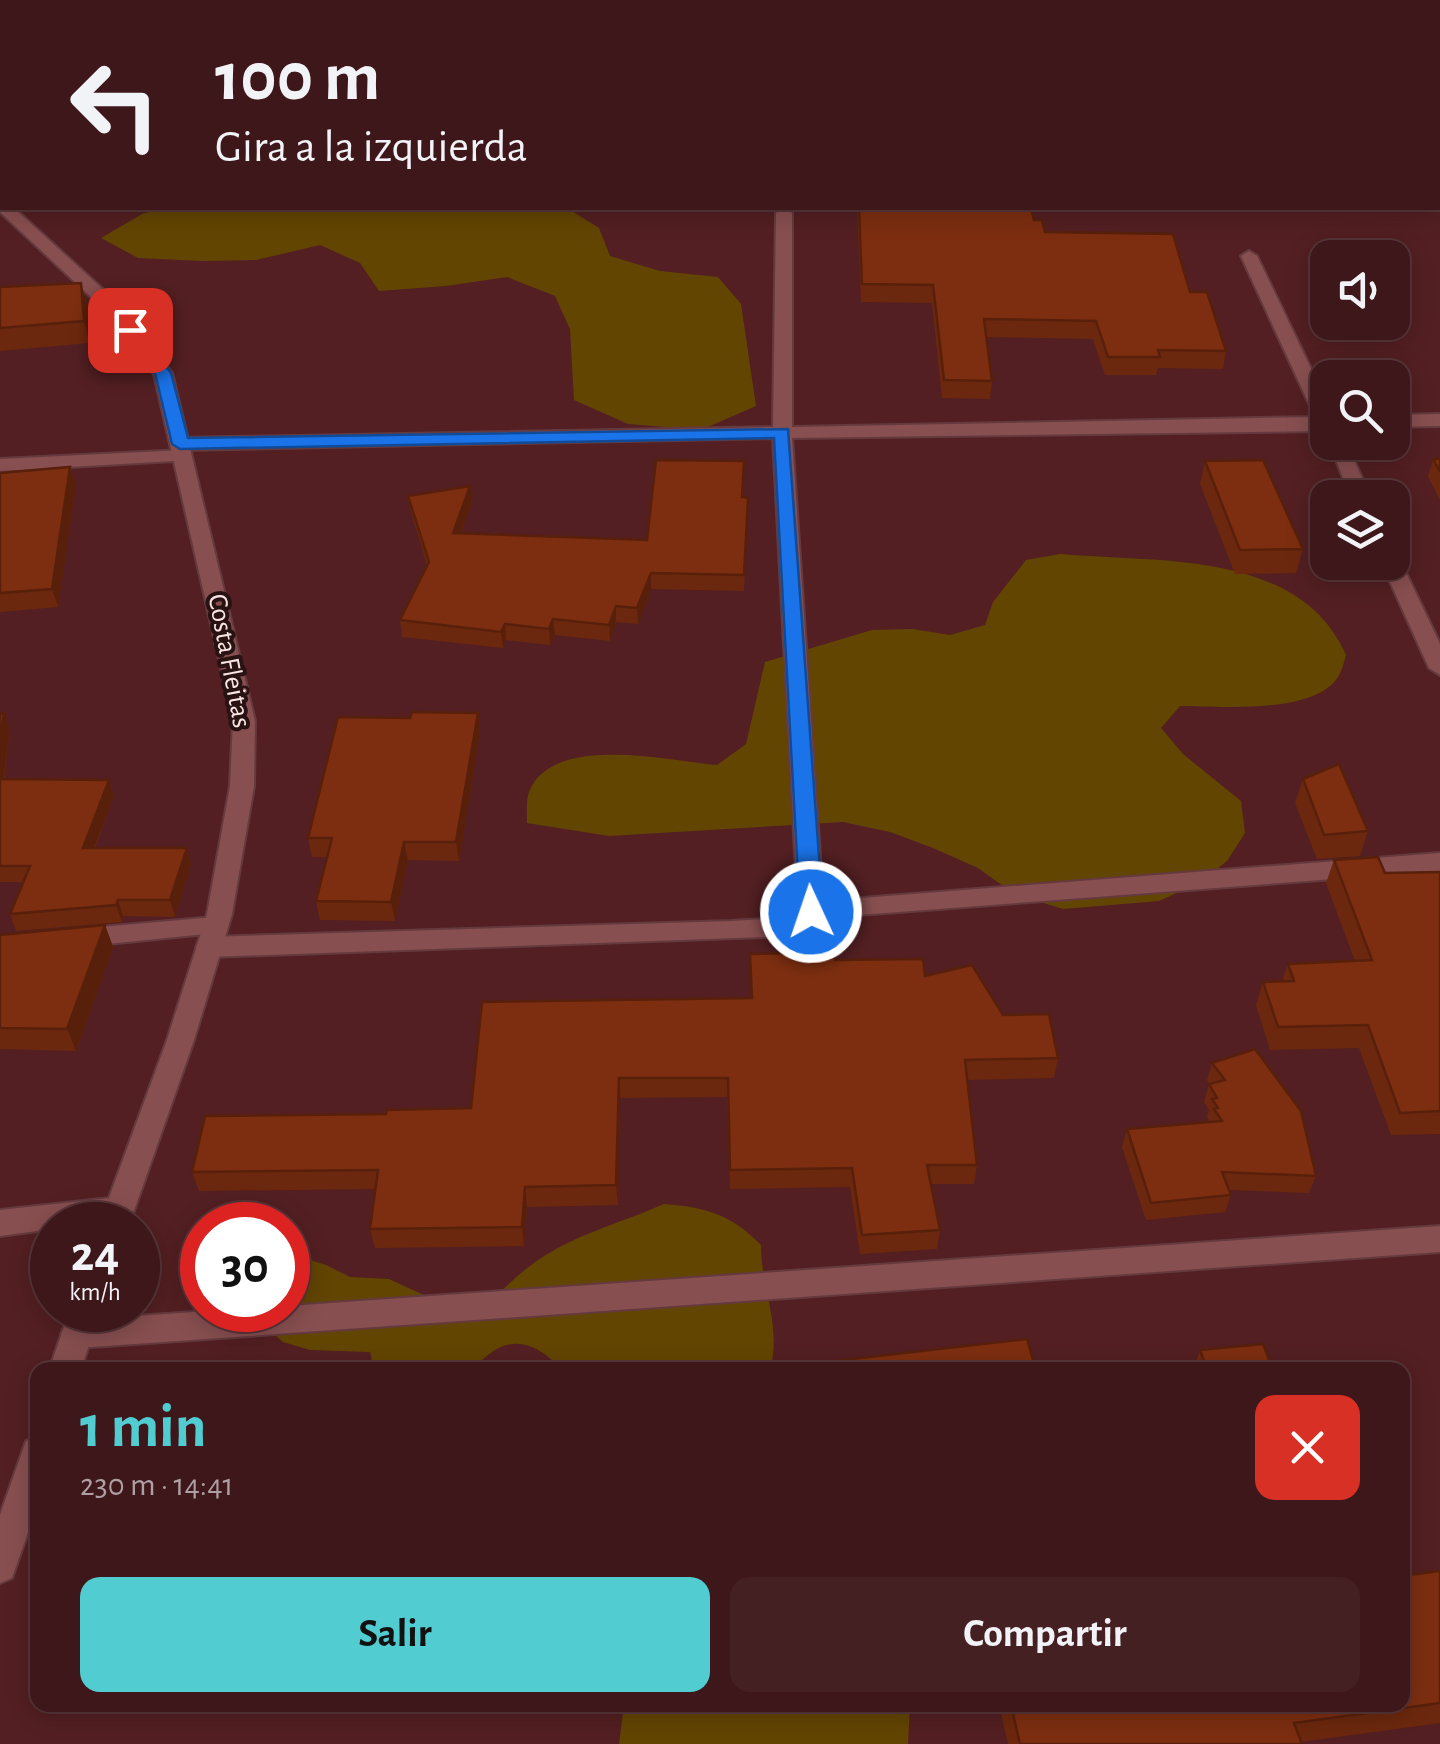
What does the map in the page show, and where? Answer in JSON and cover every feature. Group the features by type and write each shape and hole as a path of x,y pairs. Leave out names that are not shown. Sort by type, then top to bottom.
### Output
{"street":[{"name":"Costa Fleitas","path":"8,210 112,308 163,373 244,721 245,773 212,936 121,1202"},
{"path":"784,213 782,432 811,912"},
{"path":"1249,256 1310,387"},
{"path":"1410,420 1440,420"},
{"path":"0,465 182,450 782,432 1310,423"},
{"path":"1400,580 1440,668"},
{"path":"212,936 732,930 765,928 811,912 1440,862"},
{"path":"0,1224 30,1222"},
{"path":"160,1317 1440,1239"},
{"path":"68,1362 78,1332"},
{"path":"0,1566 30,1476"}],"lane":[{"path":"59,940 212,936"}],"shaded area":[{"path":"157,210 570,210 599,228 610,256 660,271 718,277 741,304 756,406 701,430 628,424 574,400 570,329 555,296 507,277 379,291 360,263 320,245 256,260 202,261 138,258 101,238 142,214"},
{"path":"1060,554 1181,562 1260,579 1295,596 1324,621 1346,655 1338,677 1309,698 1265,706 1180,706 1161,728 1183,754 1241,801 1245,833 1227,861 1199,883 1159,901 1063,909 1014,894 978,868 933,848 890,832 843,822 609,836 527,823 529,792 542,774 561,762 613,755 717,765 746,744 765,662 872,630 912,629 950,635 985,625 993,602 1026,560"},
{"path":"664,1204 693,1207 740,1226 761,1245 774,1338 772,1362 554,1362 539,1351 517,1344 495,1350 480,1362 372,1362 370,1352 310,1350 283,1342 271,1332 310,1332 310,1260 350,1277 389,1279 439,1302 496,1297 535,1262 575,1240"},
{"path":"623,1712 910,1712 908,1744 619,1744"}],"building":[{"path":"859,210 1032,210 1034,220 1042,220 1045,232 1173,234 1190,292 1207,292 1226,351 1158,350 1160,357 1108,357 1096,321 984,319 992,381 944,380 933,285 862,284"},
{"path":"81,283 84,321 0,328 0,287"},
{"path":"656,460 744,461 742,497 748,498 744,575 651,573 637,608 616,606 609,625 553,619 549,629 505,624 501,632 400,620 429,562 408,496 470,486 453,533 647,540"},
{"path":"1263,460 1303,549 1240,550 1205,461"},
{"path":"70,467 52,589 0,593 0,473"},
{"path":"412,712 478,713 456,842 404,842 391,902 316,901 332,838 308,838 338,717 410,718"},
{"path":"1339,764 1368,831 1324,835 1303,779"},
{"path":"0,779 109,780 83,848 187,848 170,900 118,900 116,905 10,914 30,866 0,866"},
{"path":"1378,857 1385,873 1440,872 1440,1111 1400,1113 1368,1025 1278,1027 1263,982 1294,981 1288,964 1372,960 1334,860"},
{"path":"105,925 67,1029 0,1028 0,935"},
{"path":"834,952 835,960 923,959 925,976 972,965 1003,1015 1049,1014 1058,1058 965,1060 977,1165 927,1165 940,1230 862,1235 852,1168 730,1170 728,1078 619,1078 616,1185 525,1187 522,1227 370,1229 378,1170 192,1172 205,1116 386,1114 387,1110 471,1108 482,1002 752,998 750,954"},
{"path":"1255,1049 1301,1111 1316,1176 1222,1172 1231,1195 1151,1203 1127,1129 1222,1121 1214,1109 1218,1108 1212,1099 1217,1098 1209,1084 1225,1080 1212,1063"},
{"path":"1027,1339 1034,1362 834,1362"},
{"path":"1263,1344 1270,1362 1204,1362 1200,1350"},
{"path":"1440,1571 1440,1703 1410,1707 1410,1575"},
{"path":"1013,1712 1374,1712 1294,1723 1302,1744 1020,1744"}],"route":[{"path":"130,330 163,373 180,444 782,432 811,912"}]}
